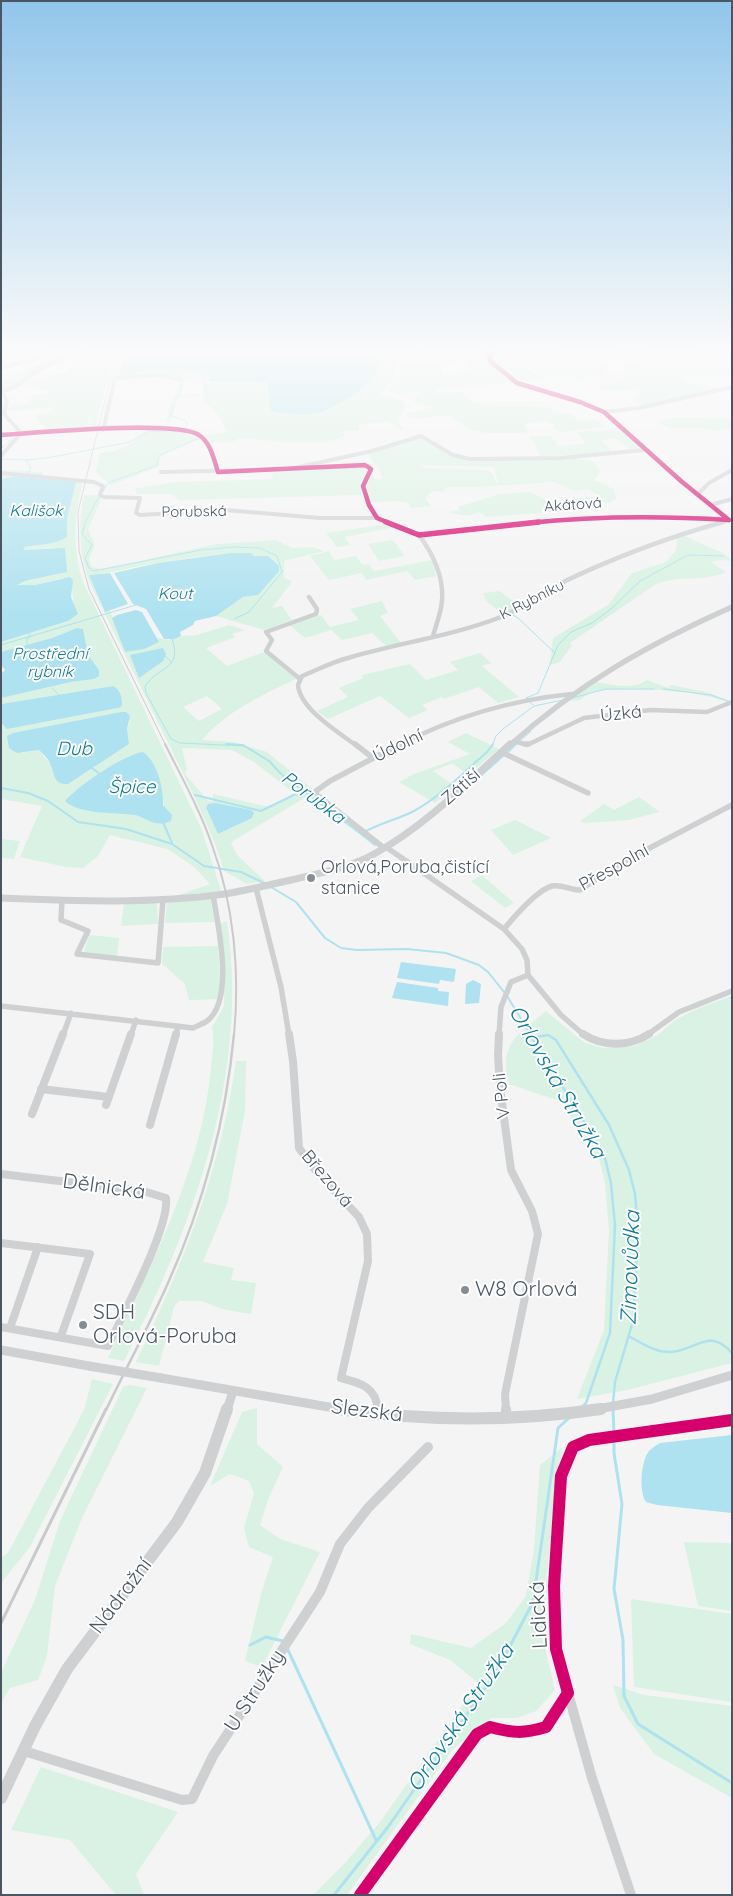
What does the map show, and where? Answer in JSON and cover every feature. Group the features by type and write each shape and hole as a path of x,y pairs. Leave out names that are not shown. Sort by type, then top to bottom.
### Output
{"street":[{"path":"1,456 16,439"},
{"path":"203,439 208,444 218,472"},
{"path":"290,469 372,451 407,439"},
{"path":"426,439 453,455 470,459 560,458 645,450"},
{"path":"634,439 697,495 730,520"},
{"path":"161,472 218,472 369,466 371,471 363,486 369,505 377,518"},
{"path":"697,495 709,483 732,470"},
{"name":"Porubská","path":"1,473 94,482 103,486 100,496 140,498 136,513 140,514 225,510 320,518 377,518 419,535"},
{"path":"710,505 732,499"},
{"name":"Akátová","path":"419,535 538,522 618,516 667,516 730,520"},
{"name":"K Rybníku","path":"300,679 346,658 502,617 528,604 556,586 594,569 670,537 730,520"},
{"path":"419,535 431,552 440,572 442,601 433,636"},
{"path":"309,597 317,609 316,614 266,632 272,640 266,651 300,679 298,682 298,692 304,701 333,727 373,758"},
{"name":"Zátiší","path":"2,900 163,900 256,888 346,866 385,848 406,834 514,741 572,694 609,668 648,646 732,607"},
{"name":"Údolní","path":"385,848 344,814 323,800 317,795 316,791 373,758 427,732 492,707 521,700 572,694"},
{"name":"Úzká","path":"514,741 528,745 584,718 600,715 650,710 707,712 720,709 732,702"},
{"path":"501,752 588,793"},
{"name":"Přespolní","path":"504,929 515,914 551,886 559,886 572,891 580,890 622,864 732,805"},
{"path":"385,848 504,929 521,945 529,962 528,975 555,1011 590,1040 604,1044 636,1041 655,1031 670,1017 692,1006 732,991"},
{"name":"Březová","path":"256,888 281,987 293,1062 299,1148 316,1171 359,1218 367,1234 368,1261 341,1378 363,1384 372,1389 376,1397 378,1414"},
{"path":"1,1006 194,1028 201,1027 215,1014 220,1003 222,962 213,895"},
{"path":"62,900 61,920 88,931 77,954 158,963 163,900"},
{"name":"V Poli","path":"506,1418 505,1394 538,1234 532,1211 511,1170 498,1055 501,1007 512,982 528,975"},
{"path":"32,1114 71,1013"},
{"path":"106,1105 136,1020"},
{"path":"150,1124 178,1026"},
{"path":"41,1090 109,1097"},
{"name":"Dělnická","path":"1,1174 143,1191 166,1198 167,1205 164,1219 155,1246 108,1346 61,1336"},
{"path":"1,1243 38,1247 90,1254 61,1336 6,1327 38,1247"},
{"name":"Slezská","path":"1,1350 233,1391 378,1414 432,1418 506,1418 591,1411 697,1387 732,1374"},
{"name":"Nádražní","path":"1,1798 35,1726 67,1669 177,1522 188,1504 211,1458 233,1391"},
{"name":"Lidická","path":"631,1895 595,1788 556,1649 554,1586 561,1476 574,1447 589,1440 732,1420"},
{"name":"U Stružky","path":"24,1751 182,1800 192,1799 213,1756 320,1592 340,1544 368,1508 428,1447"},
{"path":"360,1895 477,1734 490,1728 512,1733 526,1733 546,1726 568,1694"}],"green space":[{"path":"136,439 200,439 159,456 160,463 158,467 111,485 96,472 100,453 115,451"},
{"path":"207,439 237,439 233,442 208,442"},
{"path":"254,439 335,439 307,443"},
{"path":"414,439 425,439 435,447 464,459 578,458 594,462 601,472 594,480 614,489 617,499 612,500 613,502 543,508 541,513 486,517 479,512 461,515 449,512 460,510 458,507 499,494 531,492 549,502 600,496 588,489 575,491 554,482 447,487 443,492 433,491 425,498 431,506 411,508 409,503 396,501 371,503 365,490 365,481 369,477 380,480 383,477 368,454","holes":["419,465 494,467 498,483 496,483 493,474 486,470 425,468"]},
{"path":"532,439 554,439 559,446 586,443 583,439 605,439 602,441 613,452 543,457"},
{"path":"616,439 632,439 642,449 631,451"},
{"path":"367,467 369,471 360,484 362,495 179,500 171,494 138,494 135,491 136,488 176,482 272,479 273,471"},
{"path":"1,471 43,472 42,477 83,481 76,519 76,544 79,569 83,582 202,830 221,891 176,896 210,884 193,866 167,849 110,835 98,856 83,868 66,867 20,857 42,806 1,799 1,723 4,727 45,722 118,708 113,686 1,704 1,698 71,682 94,679 99,670 88,655 83,629 77,628 52,638 1,652 1,642 68,621 78,614 74,608 72,590 63,578 35,585 16,586 25,581 59,574 52,548 22,550 25,547 52,543 67,537 67,519 75,482 14,476 1,479","holes":["121,712 130,721 127,729 129,744 83,774 56,780 50,764 39,750 22,753 39,728","135,754 148,755 160,784 166,810 153,823 144,817 65,801 101,772"]},
{"path":"84,495 98,495 102,498 88,529 95,545 89,559 92,567 100,569 217,544 276,540 293,548 312,547 324,551 284,561 284,577 292,582 272,608 282,606 292,620 264,630 216,616 243,597 258,595 258,556 254,556 251,553 149,564 90,575 104,611 110,610 125,652 158,642 157,638 169,640 181,636 197,635 229,625 245,630 232,634 235,637 206,648 227,666 261,653 266,653 296,679 233,713 202,740 233,742 267,752 312,789 306,797 231,844 238,856 265,881 247,884 224,871 214,841 195,798 89,581 81,549","holes":["207,696 222,709 199,721 183,707","182,748 232,750 254,762 294,793 274,805 265,806 213,794 213,801 208,801 186,775 185,772 187,770","206,809 252,818 218,834"]},
{"path":"387,524 395,527 345,537 350,545 337,547 326,533"},
{"path":"682,535 725,554 732,561 720,560 711,562 726,572 709,577 664,581 656,584 570,643 572,645 560,662 550,665 553,638 608,605 632,573 666,562 676,550 677,536"},
{"path":"393,540 405,556 379,561 368,544"},
{"path":"329,551 334,560 356,556 363,565 369,564 374,571 433,560 436,576 415,580 407,571 366,580 362,573 329,580 310,556"},
{"path":"500,591 519,606 503,614 487,602 483,593"},
{"path":"382,601 388,613 380,616 401,643 386,646 372,633 342,640 331,630 305,638 288,624 321,615 330,627 359,620 350,609"},
{"path":"480,653 491,663 482,666 519,697 498,703 479,687 444,699 442,697 422,705 428,710 409,718 380,696 328,719 317,711 348,697 339,688 363,678 362,675 410,664 426,680 458,670 450,662"},
{"path":"647,680 668,688 671,685 706,692 731,701 728,702 698,694 680,692 623,689 593,692 580,700 568,701 596,682 629,686"},
{"path":"466,733 499,749 468,775 452,763 433,771 455,786 435,803 399,782 414,774 470,754 448,742"},
{"path":"639,797 660,812 628,820 585,823 580,821 604,804 614,810"},
{"path":"515,820 551,838 513,855 491,830"},
{"path":"1,839 20,841 14,859 1,858"},
{"path":"482,875 514,903 505,908 471,881"},
{"path":"210,898 215,922 165,923 167,903"},
{"path":"124,903 157,903 158,924 121,926"},
{"path":"227,921 232,978 230,1035 223,1092 210,1148 193,1203 149,1310 124,1361 108,1358 172,1217 197,1143 206,1106 211,1068 212,1027 224,1006 225,963 220,924"},
{"path":"89,935 119,938 117,956 84,952"},
{"path":"218,946 221,999 189,1000 185,984 162,964 163,947"},
{"path":"732,996 732,1363 627,1390 577,1399 604,1330 609,1230 605,1182 599,1159 562,1102 509,1084 506,1070 508,1049 519,1034 546,1011 585,1043 604,1048 635,1046 658,1035 675,1020 699,1008"},
{"path":"236,1061 246,1061 245,1111 227,1204 203,1262 234,1268 231,1280 256,1283 251,1314 226,1310 201,1301 179,1301 174,1307 159,1366 136,1362 170,1288 198,1216 220,1141"},
{"path":"92,1379 113,1384 30,1547 1,1583 1,1558 8,1553 84,1410"},
{"path":"129,1385 147,1388 82,1518 55,1586 47,1656 38,1680 10,1688 1,1703 1,1673 35,1600 60,1521 123,1387"},
{"path":"257,1408 257,1444 283,1467 269,1497 260,1525 280,1539 320,1552 262,1667 245,1661 261,1594 273,1557 249,1547 244,1528 254,1493 249,1481 230,1474 210,1486 242,1412"},
{"path":"563,1447 558,1471 547,1575 545,1648 555,1690 536,1711 517,1718 491,1718 453,1749 347,1895 313,1895 343,1865 380,1822 478,1683 450,1660 410,1644 411,1634 471,1648 506,1623 526,1596 534,1549 540,1465"},
{"path":"684,1542 732,1543 732,1611 698,1606"},
{"path":"631,1599 732,1614 732,1702 634,1687"},
{"path":"613,1685 644,1695 732,1706 732,1798 654,1754 620,1708"},
{"path":"41,1767 178,1812 136,1874 144,1895 116,1895 70,1840 11,1830"}],"water":[{"name":"Kališok","path":"14,476 76,482 67,519 67,537 53,543 25,547 23,550 65,548 67,572 25,581 17,585 35,585 70,577 73,580 71,597 78,614 68,621 1,642 1,479"},
{"name":"Kout","path":"231,553 251,553 254,556 268,556 279,566 279,571 258,595 243,597 216,616 195,621 193,625 180,632 181,636 174,639 164,639 146,609 133,604 114,573 158,563"},
{"path":"110,573 128,604 105,612 89,575"},
{"path":"136,610 142,612 159,642 144,649 125,652 112,618"},
{"name":"Prostřední rybník","path":"77,628 83,629 88,655 99,670 99,676 94,679 71,682 1,698 1,674 5,670 1,665 1,652 52,638"},
{"path":"163,648 166,654 163,661 139,678 130,655"},
{"path":"113,686 118,690 121,697 122,706 118,708 7,729 1,723 1,704"},
{"name":"Dub","path":"126,712 130,716 127,729 129,744 68,784 57,781 48,760 39,750 17,753 9,748 7,736 13,733"},
{"name":"Špice","path":"143,752 152,762 159,776 163,805 172,815 171,821 158,823 134,815 88,811 79,809 65,801 80,787 113,765 134,754"},
{"path":"215,803 251,810 254,813 252,818 218,834 206,808 208,804"},
{"path":"401,962 456,969 454,982 440,980 439,984 397,978"},
{"path":"473,980 481,984 479,1003 465,1004 466,984"},
{"path":"397,982 438,988 438,991 449,992 448,1006 392,998"},
{"path":"732,1435 732,1513 657,1505 646,1502 642,1492 642,1471 647,1454 653,1448 660,1443"}],"waterway":[{"name":"Orlovská Stružka","path":"1,449 11,439"},
{"path":"26,460 47,458 130,442 134,439"},
{"path":"103,492 108,483 157,465 159,456 196,439"},
{"path":"1,459 26,460"},
{"path":"26,460 31,468 27,474"},
{"path":"100,495 86,521 82,534 92,545 85,558 89,568 93,571 201,550 233,547 260,548 277,556 282,572 249,612 234,619"},
{"path":"555,653 558,645 571,632 592,623 611,609 640,581 688,555 723,556"},
{"name":"Porubka","path":"31,636 136,605"},
{"path":"506,611 518,618 555,653"},
{"name":"Porubka","path":"28,633 31,636"},
{"name":"Porubka","path":"1,645 31,636"},
{"name":"Porubka","path":"27,647 27,639 31,636"},
{"name":"Porubka","path":"172,639 175,649 172,662"},
{"path":"533,705 526,698 538,693 555,653"},
{"path":"165,656 172,662"},
{"name":"Porubka","path":"172,662 145,686 146,693 171,739 180,743 244,746"},
{"path":"52,688 59,695"},
{"name":"Porubka","path":"572,698 606,689 654,689"},
{"name":"Porubka","path":"663,689 711,695 730,702"},
{"name":"Porubka","path":"493,745 496,736 503,729 534,706 563,700"},
{"path":"515,746 531,731"},
{"name":"Porubka","path":"226,744 243,745 269,761 281,774 303,790"},
{"path":"507,753 516,744"},
{"name":"Porubka","path":"446,788 487,752 493,745"},
{"path":"460,794 503,756"},
{"path":"92,768 100,774"},
{"name":"Orlovská Stružka","path":"1,788 28,793 48,801 78,822 126,829 172,844 204,866 241,872 264,883"},
{"name":"Porubka","path":"361,834 414,811 446,788"},
{"path":"446,788 453,793"},
{"path":"195,795 261,811 303,790"},
{"name":"Porubka","path":"303,790 361,834"},
{"path":"163,822 172,843"},
{"path":"361,834 375,845"},
{"name":"Orlovská Stružka","path":"271,887 296,902 325,938 341,948 357,950 407,949 446,953 479,965 488,972 504,992"},
{"name":"Orlovská Stružka","path":"507,996 531,1035"},
{"name":"Zimovůdka","path":"530,1034 532,1038"},
{"name":"Zimovůdka","path":"532,1038 548,1035 556,1040 609,1125 629,1170 635,1194 638,1231 633,1321 615,1382 613,1403"},
{"name":"Orlovská Stružka","path":"532,1038 604,1154 611,1183 615,1225 610,1333 586,1403 582,1407"},
{"path":"630,1337 649,1347 665,1352 680,1350 709,1341 724,1345 732,1353"},
{"name":"Zimovůdka","path":"613,1410 614,1433"},
{"name":"Orlovská Stružka","path":"334,1895 388,1827 497,1671 533,1602 558,1428 569,1418"},
{"name":"Zimovůdka","path":"614,1440 614,1453 622,1504 614,1589 623,1640 624,1696 638,1724 732,1783"},
{"path":"250,1645 266,1637 283,1641"},
{"path":"288,1650 376,1840"}],"railway":[{"path":"96,439 78,512 79,551 89,589 166,746"},
{"path":"166,746 202,819 220,868 226,891 235,963 236,1011 234,1035"},
{"path":"106,1410 161,1299 192,1223 219,1130 234,1034"},
{"path":"1,1623 106,1409"}],"cycle path":[{"path":"203,439 208,444 218,472 365,465 371,469 363,486 369,505 377,518 419,535 573,518 667,516 729,520"},
{"path":"635,439 729,520"},
{"path":"360,1895 477,1734 490,1727 512,1733 526,1733 546,1727 568,1693 556,1649 554,1586 561,1476 573,1447 589,1440 732,1420"}],"place":[{"name":"Orlová,Poruba,čistící stanice","path":"311,878"},
{"name":"W8 Orlová","path":"465,1290"},
{"name":"SDH Orlová-Poruba","path":"83,1325"}]}
